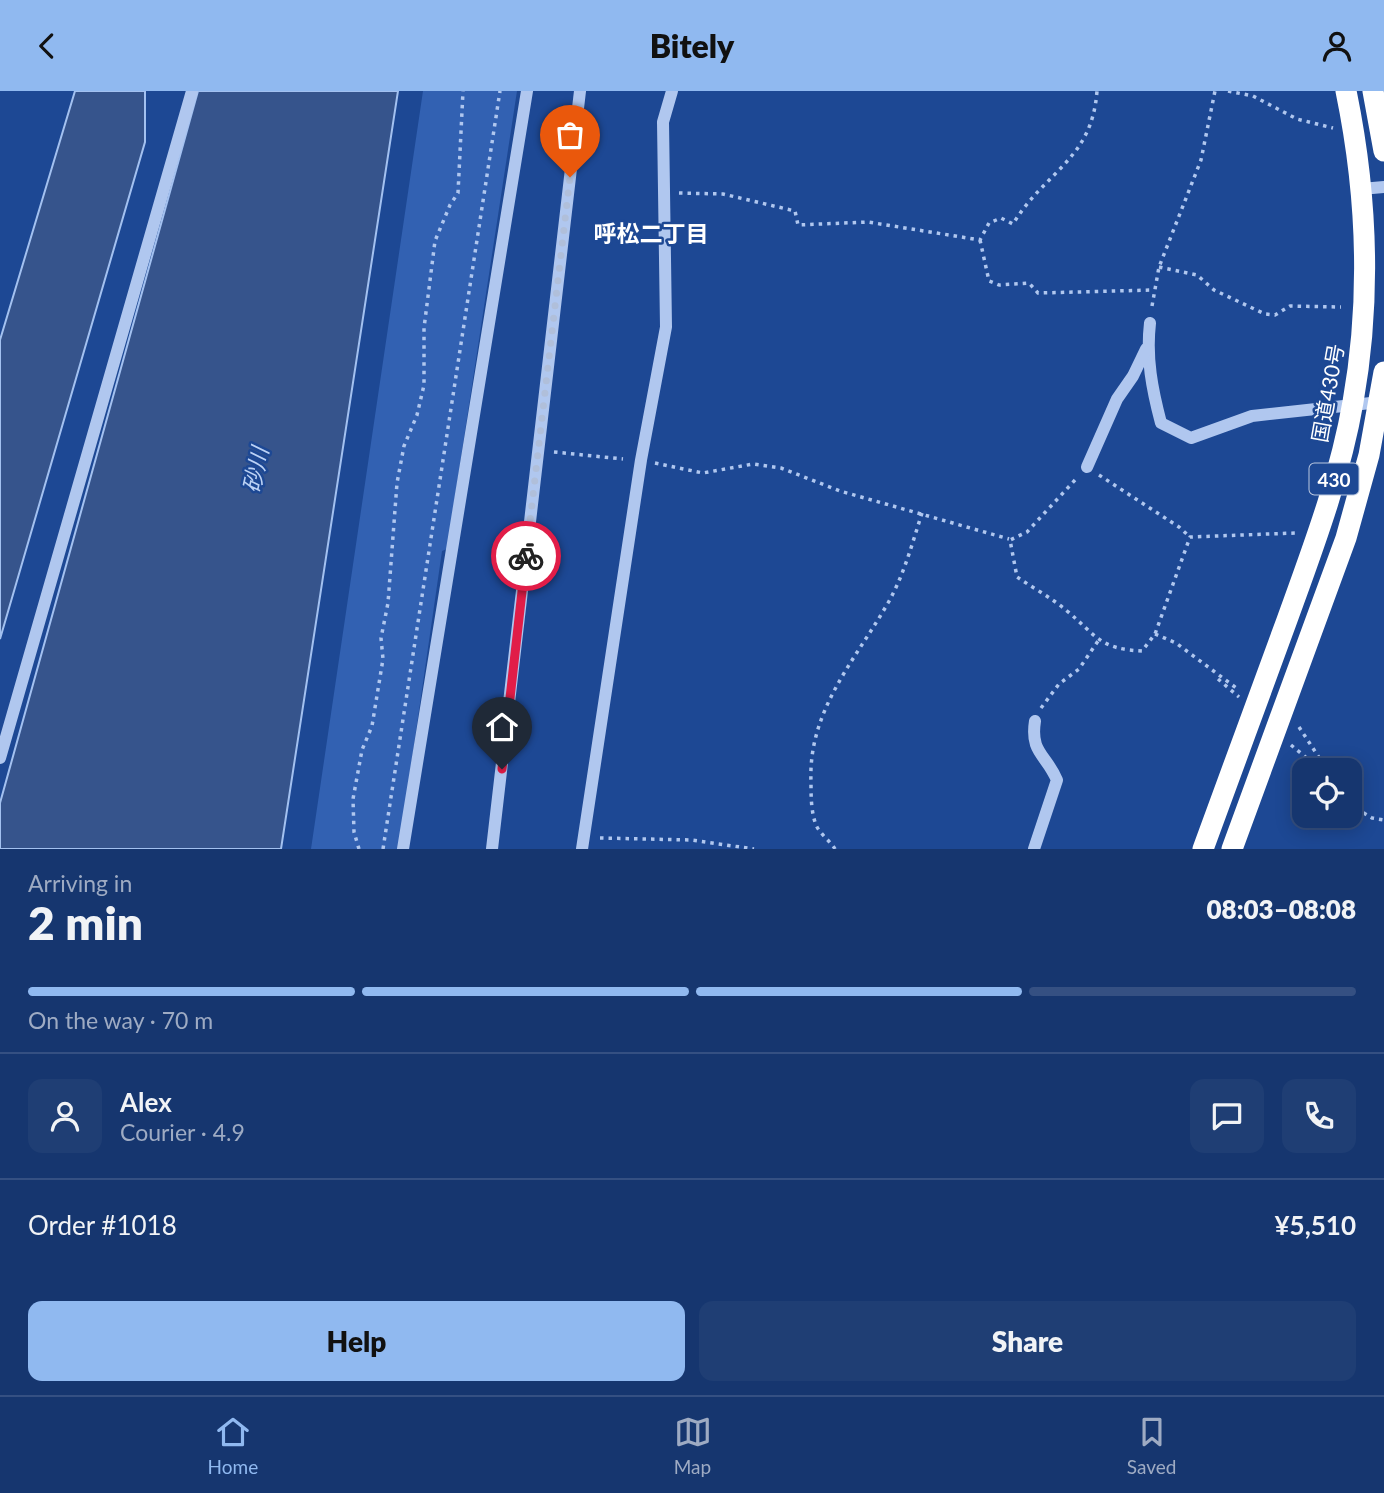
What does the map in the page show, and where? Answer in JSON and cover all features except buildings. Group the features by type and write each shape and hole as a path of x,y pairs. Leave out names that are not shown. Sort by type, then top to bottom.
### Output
{"highway":[{"name":"国道430号","path":"1203,849 1319,532 1352,405 1363,307 1361,188 1346,91"},
{"path":"1373,91 1384,151"},
{"name":"430","path":"1232,849 1346,538 1380,402 1384,372"}],"street":[{"path":"403,849 527,91"},
{"path":"492,849 580,91"},
{"path":"583,843 641,460 666,327 663,122 672,91"},
{"path":"0,758 190,92"},
{"path":"1361,188 1384,187"},
{"path":"1150,323 1147,345 1150,378 1161,423 1191,438 1252,416 1380,402"},
{"path":"1087,467 1117,399 1133,376 1147,345"},
{"path":"1034,849 1057,780 1036,750 1032,739 1035,721"}],"path":[{"path":"359,849 354,832 353,800 362,750 372,726 383,659 381,638 388,603 397,483 404,446 417,415 424,385 425,328 435,241 458,193 463,91"},
{"path":"383,849 500,91"},
{"path":"1097,91 1095,113 1075,156 1037,188 1013,224 1000,218 989,223 980,240 989,281 999,285 1029,283 1038,293 1154,290"},
{"path":"1150,323 1158,267 1193,187 1215,91"},
{"path":"1228,91 1253,96 1297,119 1336,128"},
{"path":"663,193 723,194 772,204 795,211 798,225 868,222 980,240"},
{"path":"1158,267 1197,275 1214,290 1265,314 1275,315 1290,306 1347,307"},
{"path":"538,451 641,460 703,473 753,464 782,468 840,491 1010,540 1027,532 1087,467 1190,537 1302,533"},
{"path":"835,849 817,828 812,808 810,759 814,735 831,692 894,591 905,567 922,513"},
{"path":"1010,540 1017,577 1067,611 1098,641 1122,650 1142,650 1155,634 1190,537"},
{"path":"1155,634 1176,643 1214,674 1239,690"},
{"path":"1035,721 1045,701 1059,684 1079,669 1098,641"},
{"path":"1214,674 1228,689 1242,698"},
{"path":"1298,725 1319,758"},
{"path":"1274,734 1306,758"},
{"path":"1362,812 1372,818 1384,820"},
{"path":"583,843 691,840 754,849"}],"shaded area":[{"path":"423,91 517,91 447,549 442,551 399,849 311,849"}],"water":[{"path":"75,91 145,91 145,142 0,639 0,340"},
{"name":"砂川","path":"198,91 398,91 281,849 0,849 0,803"}],"way so far":[{"path":"526,556 570,177"}],"district":[{"name":"呼松二丁目","path":"651,233"}],"route":[{"path":"502,769 526,556"}]}
